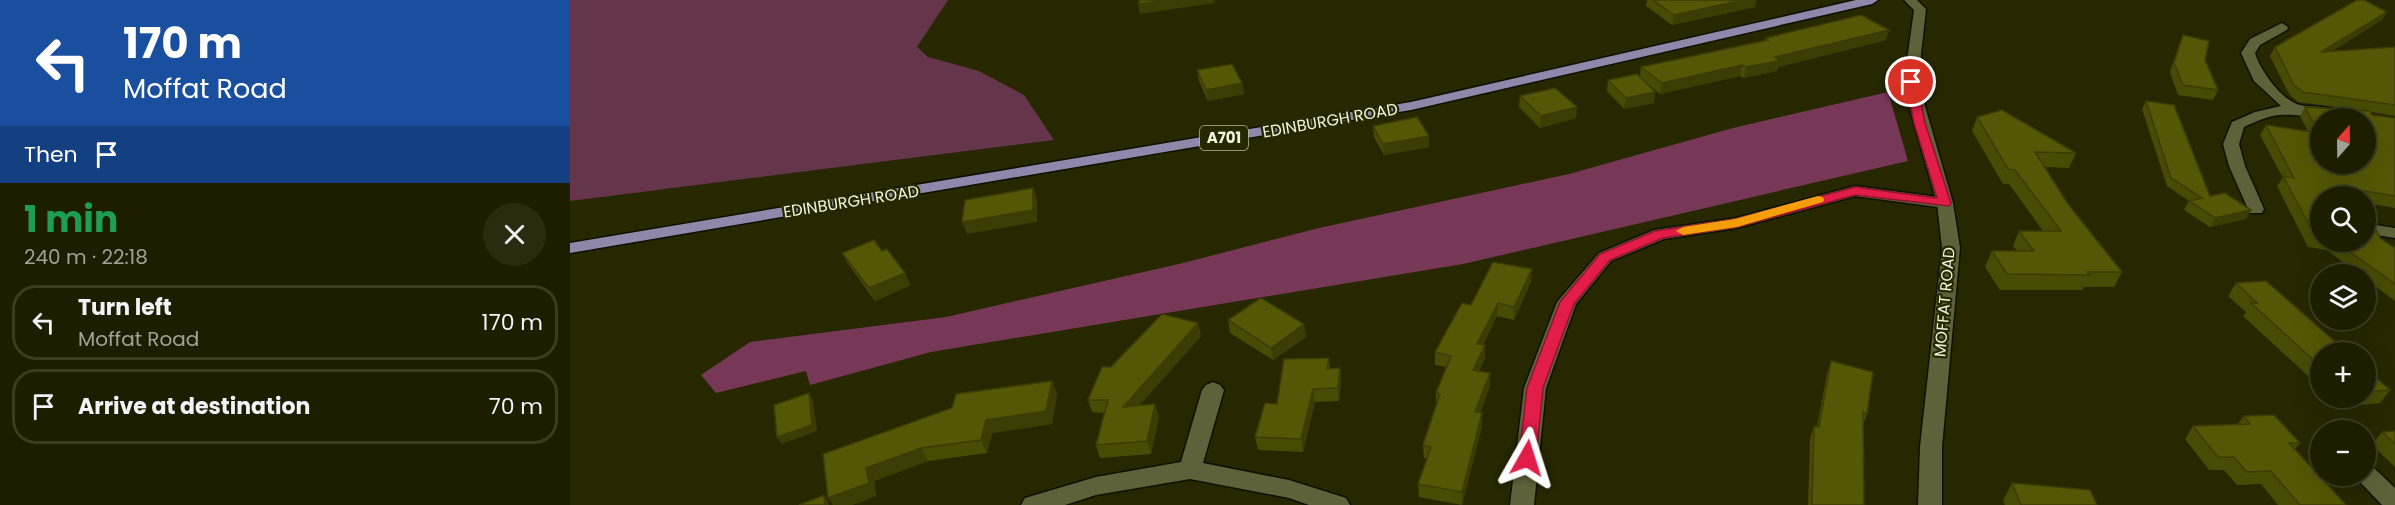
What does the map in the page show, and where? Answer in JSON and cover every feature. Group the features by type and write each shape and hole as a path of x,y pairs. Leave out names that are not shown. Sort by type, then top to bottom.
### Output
{"main road":[{"name":"EDINBURGH ROAD","path":"570,248 1411,106 1872,0"}],"street":[{"name":"MOFFAT ROAD","path":"1910,0 1920,9 1911,82 1913,95 1945,203 1951,248 1931,447 1930,505"},
{"path":"2282,27 2255,42 2248,53 2251,65 2262,83 2293,108"},
{"path":"2256,209 2237,166 2231,144 2237,126 2259,114 2293,108 2310,110"},
{"path":"1522,505 1535,388 1567,302 1605,257 1660,234 1737,223 1855,191 1945,203"},
{"path":"2376,230 2395,232"},
{"path":"1190,470 1214,390"},
{"path":"1033,505 1096,486 1190,470 1289,489 1338,505"},
{"path":"2376,484 2395,503"}],"shaded area":[{"path":"570,0 948,0 917,47 928,57 979,71 1024,95 1054,140 570,201"},
{"path":"1888,92 1908,161 1463,264 931,352 810,385 806,371 716,393 701,375 750,342 946,317 1183,263 1319,228 1569,174 1733,128"}],"building":[{"path":"1140,0 1166,0 1138,4"},
{"path":"1653,0 1743,0 1674,15"},
{"path":"2357,0 2364,0 2387,12 2321,52 2395,47 2395,105 2303,92 2294,85 2275,47"},
{"path":"1861,15 1889,30 1775,57 1779,61 1746,67 1742,65 1662,83 1641,67 1768,40 1766,38"},
{"path":"2183,35 2209,41 2205,60 2218,90 2183,85 2174,63"},
{"path":"1232,64 1242,83 1206,90 1197,70"},
{"path":"1637,74 1655,92 1626,98 1608,80"},
{"path":"1555,88 1577,107 1541,116 1520,96"},
{"path":"2146,101 2174,105 2210,196 2225,193 2251,210 2215,218 2189,201 2202,198 2171,178"},
{"path":"2305,107 2321,108 2310,108 2310,116"},
{"path":"2002,110 2076,153 2035,152 2068,204 2122,272 2087,272 2090,275 2007,274 1992,251 2034,251 2019,231 2061,231 2015,170 2008,169 1977,117"},
{"path":"2376,116 2395,118 2395,196 2376,193 2376,186 2310,186 2310,227 2283,176 2294,178 2266,125 2310,132 2310,174 2376,174"},
{"path":"1417,117 1429,136 1383,144 1373,126"},
{"path":"1033,188 1033,210 962,222 965,200"},
{"path":"2376,230 2381,239 2395,248 2395,284 2376,270 2376,264 2367,264 2350,252 2376,252"},
{"path":"874,240 882,251 887,249 905,273 869,288 842,253"},
{"path":"1493,262 1532,269 1514,307 1498,303 1477,344 1485,345 1473,370 1490,373 1475,412 1482,413 1462,492 1418,484 1431,447 1423,445 1440,394 1436,393 1451,356 1435,352 1462,303 1471,305"},
{"path":"2266,281 2310,320 2310,330 2322,330 2336,342 2310,342 2310,357 2251,303 2257,303 2236,283"},
{"path":"1261,298 1304,324 1271,348 1228,320"},
{"path":"1162,314 1198,323 1123,407 1155,404 1147,441 1096,445 1108,400 1088,400 1102,367 1111,367"},
{"path":"1329,358 1327,369 1340,368 1338,388 1313,389 1301,439 1255,437 1265,403 1277,404 1284,359"},
{"path":"1831,361 1873,372 1867,414 1863,412 1864,505 1812,505 1814,426 1819,427"},
{"path":"2376,378 2390,390 2376,391"},
{"path":"1052,381 1046,411 986,420 981,440 921,448 866,468 869,483 828,498 823,454 952,408 956,394"},
{"path":"809,393 812,425 777,437 774,405"},
{"path":"2274,415 2300,443 2289,443 2310,466 2310,486 2329,486 2346,505 2300,505 2271,471 2247,472 2234,457 2218,457 2193,426 2250,424 2244,416"},
{"path":"2395,431 2395,444 2382,432"},
{"path":"2012,483 2090,490 2097,505 2021,505"},
{"path":"824,495 825,505 799,505"}],"slow traffic":[{"path":"1683,231 1737,223 1818,200"}],"route":[{"path":"1527,458 1535,388 1567,302 1605,257 1660,234 1737,223 1855,191 1945,203 1920,123 1911,82"}]}
